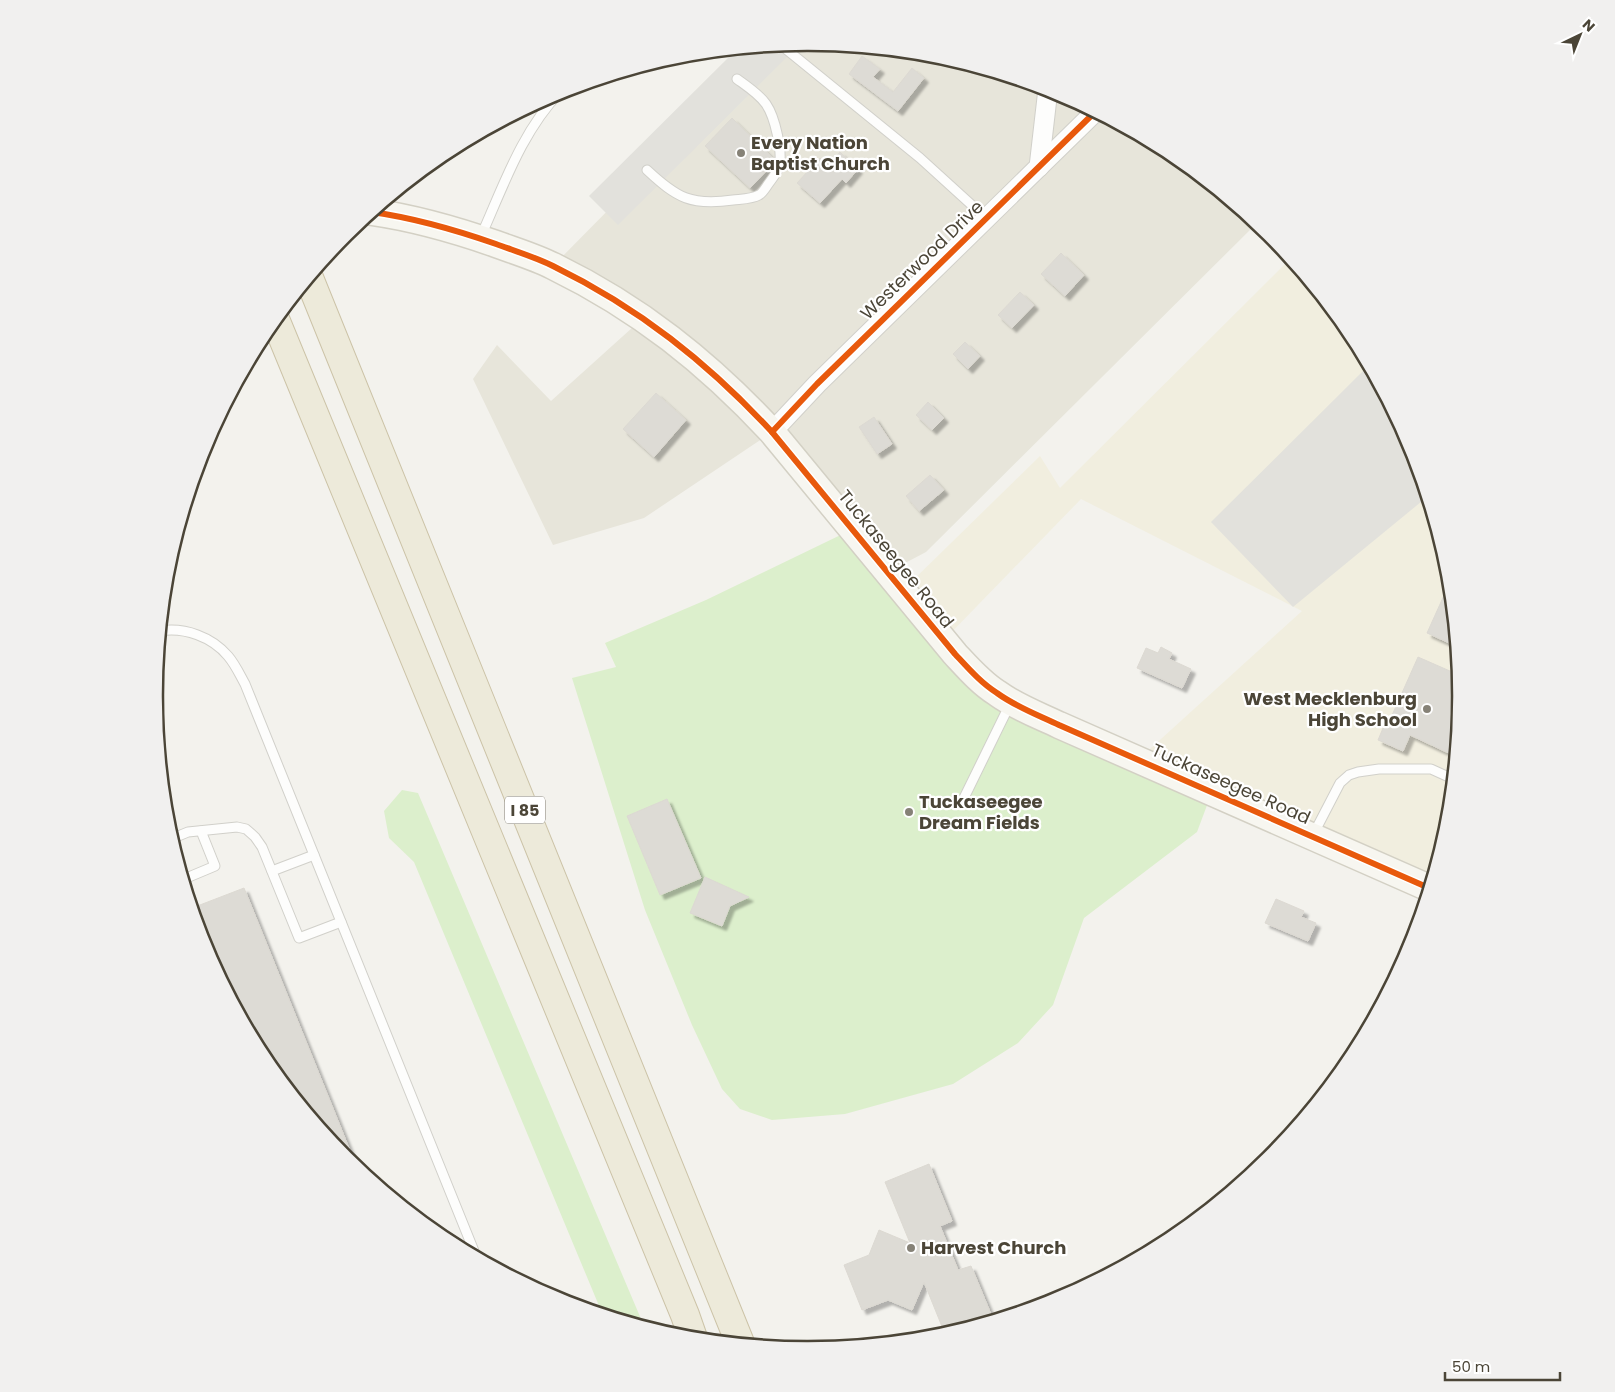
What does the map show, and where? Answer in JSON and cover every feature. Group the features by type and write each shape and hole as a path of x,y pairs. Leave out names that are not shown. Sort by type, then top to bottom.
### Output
{"highway":[{"name":"I 85","path":"312,285 737,1336"},
{"name":"I 85","path":"279,328 532,939 690,1329"}],"street":[{"path":"1039,167 1047,97"},
{"name":"Westerwood Drive","path":"772,432 817,384 1090,117"},
{"name":"Tuckaseegee Road","path":"379,214 441,226 480,238 553,266 609,296 674,340 742,399 772,432 954,654 997,694 1059,725 1423,885"}],"lane":[{"path":"789,52 920,158 986,218"},
{"path":"647,170 671,191 695,202 750,198 764,191 779,167 780,146 771,113 766,104 758,94 737,80"},
{"path":"480,238 524,142 545,107"},
{"path":"166,630 174,629 194,634 213,643 229,657 245,684 472,1246"},
{"path":"962,802 1012,702"},
{"path":"1312,836 1340,783 1349,775 1379,770 1431,770 1447,777"},
{"path":"178,836 188,832 236,827 246,829 262,847 299,938 340,922"},
{"path":"189,877 215,866 201,831"},
{"path":"272,871 314,855"}],"shaded area":[{"path":"808,51 892,57 974,73 1015,85 1054,100 1130,138 1200,184 1251,229 926,552 888,572 772,432 644,518 553,545 473,379 497,345 551,401 643,318 553,266 765,53"},
{"path":"792,52 618,225 589,196 730,56"},
{"path":"1285,264 1319,304 1344,338 1386,411 1418,489 1440,570 1451,654 1451,738 1440,822 1424,883 1140,758 1302,611 1081,499 945,639 905,588 1040,456 1060,488"},
{"path":"1364,370 1386,411 1403,449 1422,501 1293,607 1211,522"}],"green space":[{"name":"Tuckaseegee Dream Fields","path":"853,529 997,693 1212,792 1197,832 1084,918 1053,1005 1018,1043 953,1084 845,1114 772,1120 740,1109 722,1089 692,1025 645,910 572,678 616,667 605,643 706,600"},
{"path":"402,790 418,793 641,1319 599,1307 414,862 389,838 384,811"}],"building":[{"path":"862,56 880,69 873,77 893,92 912,68 924,78 898,111 849,74"},
{"name":"Every Nation Baptist Church","path":"732,118 774,159 773,164 750,188 705,146"},
{"path":"840,152 858,169 846,183 842,179 820,203 797,183 820,158 828,165"},
{"path":"1061,253 1084,275 1065,296 1041,274"},
{"path":"1020,292 1034,305 1012,328 998,315"},
{"path":"965,342 980,356 968,369 953,354"},
{"path":"656,393 686,420 654,457 623,429"},
{"path":"928,402 944,418 932,430 916,415"},
{"path":"874,417 892,444 877,454 859,427"},
{"path":"930,475 944,490 919,511 906,496"},
{"path":"1444,595 1450,643 1427,633"},
{"path":"1161,647 1172,653 1169,659 1191,669 1182,688 1137,668 1146,648 1158,653"},
{"name":"West Mecklenburg High School","path":"1418,657 1451,672 1450,753 1410,735 1403,751 1378,740 1386,721 1389,722"},
{"path":"667,799 701,878 660,895 627,816"},
{"path":"705,877 749,897 730,906 722,926 690,913"},
{"path":"244,888 349,1149 323,1121 271,1054 229,981 198,906"},
{"path":"1276,899 1304,911 1301,917 1316,923 1308,941 1265,923"},
{"name":"Harvest Church","path":"929,1164 952,1221 940,1226 958,1270 971,1266 991,1314 942,1326 924,1282 912,1310 888,1300 862,1310 844,1265 869,1255 879,1230 910,1243 885,1182"}],"cycle path":[{"path":"772,432 817,384 1090,117"},
{"path":"379,213 450,229 553,266 614,300 670,338 722,382 772,432 955,654 980,680 1004,698 1027,711 1423,885"}],"place":[{"name":"Every Nation Baptist Church","path":"741,153"},
{"name":"West Mecklenburg High School","path":"1427,709"},
{"name":"Tuckaseegee Dream Fields","path":"909,812"},
{"name":"Harvest Church","path":"911,1248"}]}
